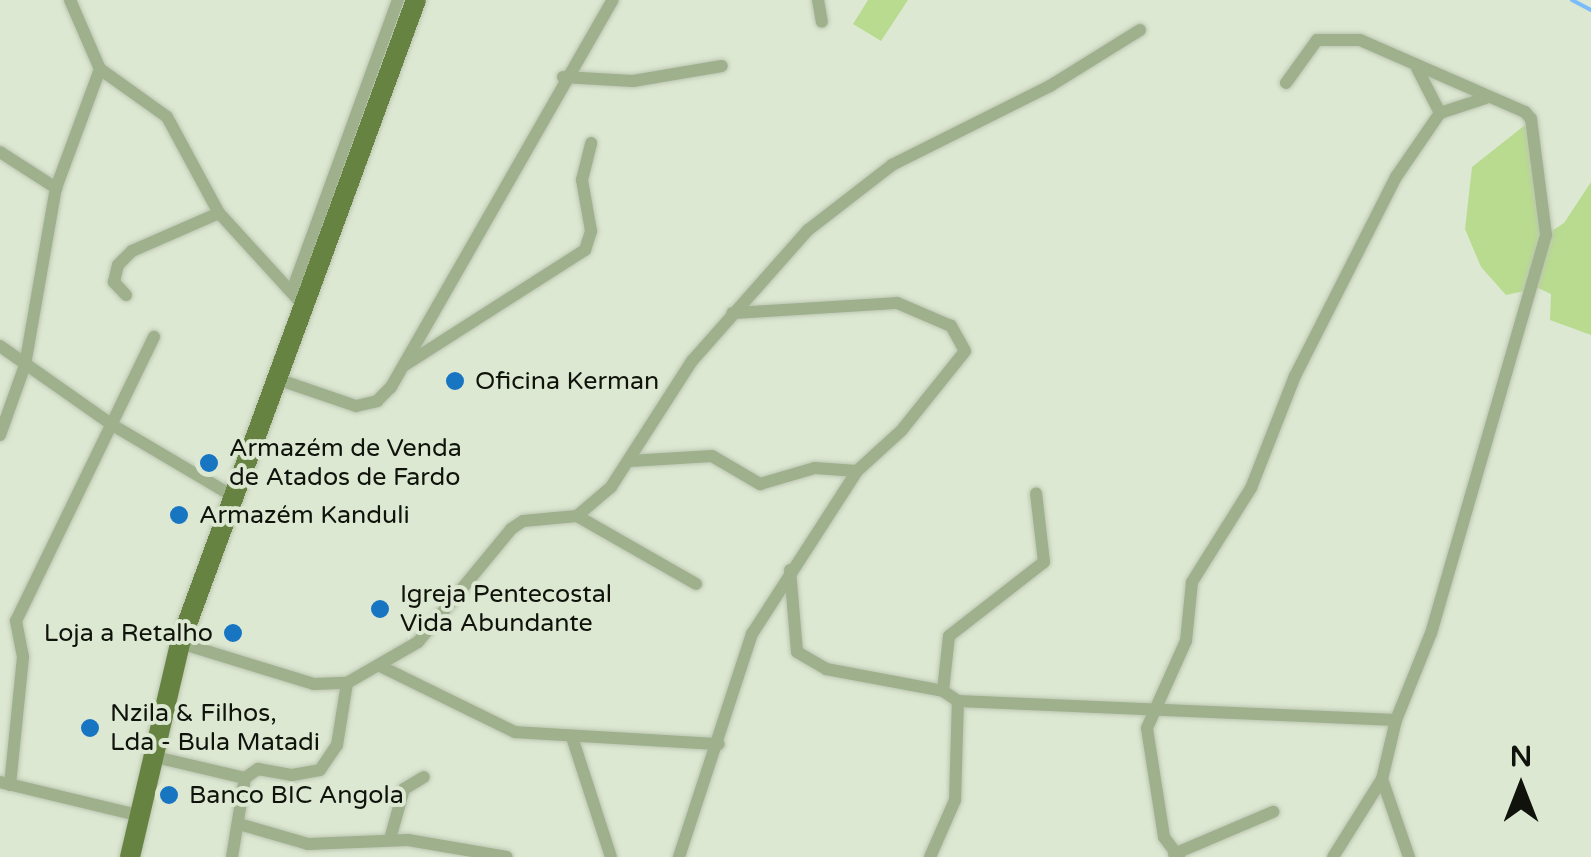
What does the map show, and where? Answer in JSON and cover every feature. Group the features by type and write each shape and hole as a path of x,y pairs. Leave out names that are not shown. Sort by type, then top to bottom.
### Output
{"main road":[{"path":"130,857 180,643 274,378 330,193 416,0"}],"street":[{"path":"70,0 100,69 167,117 219,213 297,298"},
{"path":"354,141 398,0"},
{"path":"274,378 356,406 377,401 405,365 563,77 613,0"},
{"path":"818,0 822,22"},
{"path":"577,516 630,461 692,361 779,257 892,165 1050,86 1140,30"},
{"path":"1286,83 1308,46 1328,37 1360,40 1532,119 1546,234 1431,633 1396,720 1382,778 1333,857"},
{"path":"563,77 633,81 722,66"},
{"path":"1417,68 1440,113"},
{"path":"0,436 25,364 56,188 100,69"},
{"path":"1273,812 1176,855 1160,820 1148,735 1154,710 1186,641 1192,582 1251,488 1294,376 1396,177 1440,113 1486,98"},
{"path":"405,365 586,250 591,232 582,180 591,143"},
{"path":"0,152 56,188"},
{"path":"126,295 114,282 118,266 132,251 219,213"},
{"path":"680,857 719,744 740,658 790,570 857,471 946,381 965,351 958,332 898,303 732,313"},
{"path":"138,815 5,783 23,657 16,621 114,426 154,336"},
{"path":"0,346 114,426 231,494"},
{"path":"630,461 712,456 760,484 815,468 857,471"},
{"path":"943,691 949,636 1044,562 1036,493"},
{"path":"180,643 314,684 347,682 418,642 511,529 522,521 577,516 696,584"},
{"path":"790,570 794,638 806,662 943,691 958,700 1396,720"},
{"path":"380,666 484,721 572,737 657,736 719,744"},
{"path":"232,857 246,778 258,769 292,775 328,762 347,682"},
{"path":"930,857 954,800 958,700"},
{"path":"572,737 610,857"},
{"path":"151,756 246,778"},
{"path":"390,839 404,789 424,778"},
{"path":"1382,778 1409,857"},
{"path":"239,824 308,844 346,847 390,839 508,857"}],"green space":[{"path":"868,0 908,0 881,41 853,24"},
{"path":"1525,125 1547,234 1564,223 1591,182 1591,335 1550,320 1551,294 1538,288 1506,295 1481,267 1465,229 1472,167"}],"waterway":[{"path":"1572,0 1591,10"}],"place":[{"name":"Oficina Kerman","path":"455,381"},
{"name":"Armazém de Venda de Atados de Fardo","path":"209,463"},
{"name":"Armazém Kanduli","path":"179,515"},
{"name":"Igreja Pentecostal Vida Abundante","path":"380,609"},
{"name":"Loja a Retalho","path":"233,633"},
{"name":"Nzila & Filhos, Lda - Bula Matadi","path":"90,728"},
{"name":"Banco BIC Angola","path":"169,795"}]}
